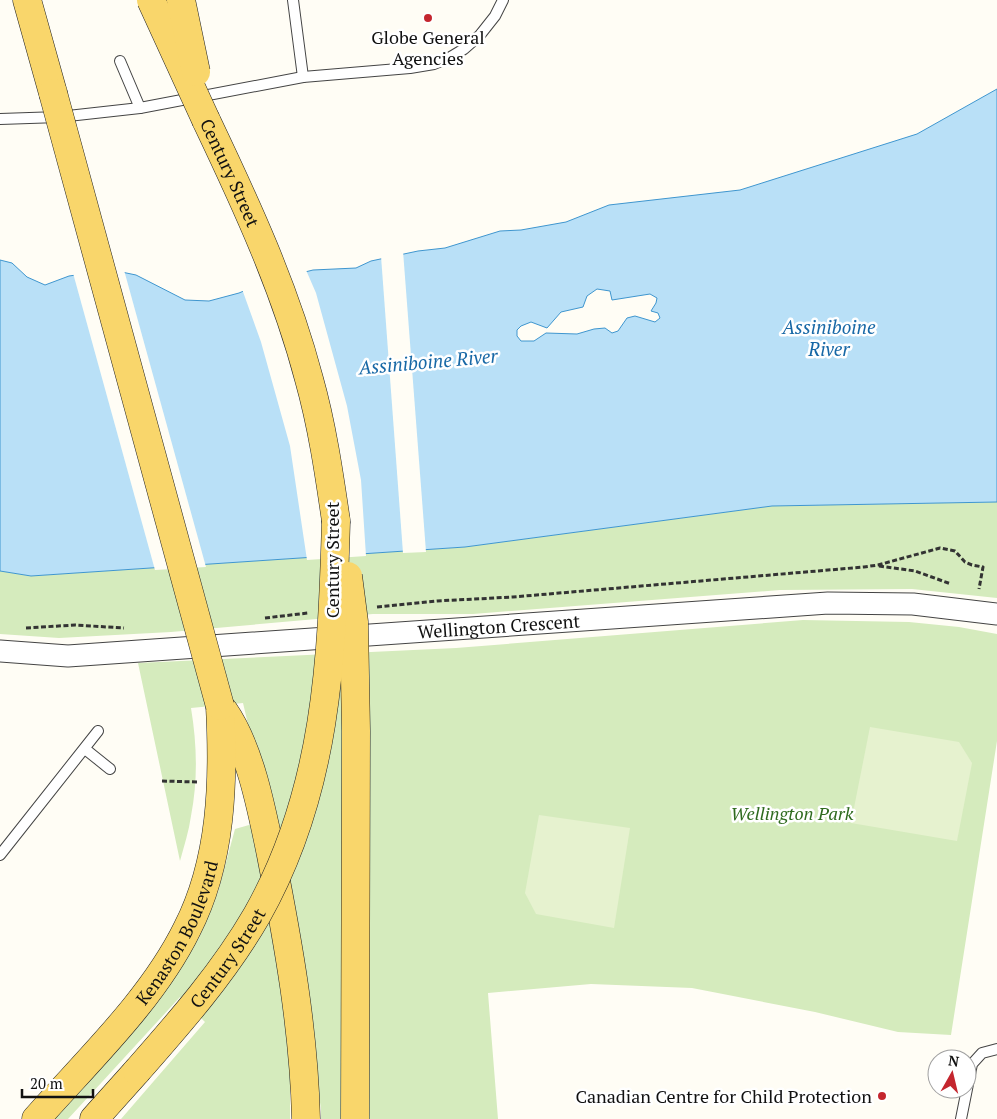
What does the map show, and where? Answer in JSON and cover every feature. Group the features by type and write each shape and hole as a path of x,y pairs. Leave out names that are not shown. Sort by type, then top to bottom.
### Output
{"main road":[{"path":"27,0 220,706 233,724 246,753 265,826 284,920 298,1011 305,1082 306,1119"},
{"name":"Century Street","path":"94,1119 196,1004 220,972 257,914 279,872 292,839 314,765 326,700 333,617 336,521 320,421 298,339 256,225 150,0"},
{"path":"181,0 206,120"},
{"path":"336,521 347,565 354,622 356,731 355,1119"},
{"name":"Kenaston Boulevard","path":"36,1119 149,990 188,928 201,895 217,832 222,772 220,706"}],"street":[{"name":"Wellington Crescent","path":"0,651 68,656 828,603 913,604 987,613"}],"lane":[{"path":"293,0 303,77"},
{"path":"0,119 59,117 140,108 303,77 410,68 442,61 464,49 480,35 495,16 503,0"},
{"path":"120,61 140,108"},
{"path":"0,855 98,732"},
{"path":"84,750 110,769"},
{"path":"961,1119 972,1064 982,1053 997,1049"}],"path":[{"path":"370,607 523,596 878,565 940,548 955,551 965,562 983,567 979,591 987,613"},
{"path":"878,565 915,571 959,587"},
{"path":"974,590 979,591"},
{"path":"256,619 312,613"},
{"path":"23,629 75,625 130,628"},
{"path":"162,781 200,782"}],"green space":[{"path":"997,502 997,598 912,589 780,590 473,614 373,614 171,632 59,638 0,634 0,571 31,576 465,547 772,506"},
{"name":"Wellington Park","path":"803,620 909,622 959,627 997,634 997,741 951,1035 898,1032 815,1012 692,988 591,984 488,993 498,1119 321,1119 290,903 243,703 191,708 195,735 196,776 189,827 180,861 138,663 456,648"},
{"path":"870,727 959,742 972,763 957,841 851,823"},
{"path":"539,815 630,828 614,928 536,914 525,893"},
{"path":"256,823 290,1034 290,1119 121,1119 205,1022 180,997 68,1119 50,1119 167,984 199,938 218,892 235,829"}],"water":[{"name":"Assiniboine River","path":"997,89 997,502 772,506 465,547 31,576 0,571 0,260 12,263 27,277 45,285 69,276 112,270 136,275 185,300 209,301 239,293 265,282 313,270 356,268 371,261 418,251 445,248 500,231 521,230 566,222 609,205 740,190 917,134","holes":["597,289 610,291 612,300 650,294 657,298 651,311 658,313 660,318 655,322 635,316 627,318 618,331 612,333 605,328 577,334 546,333 534,341 521,341 517,336 517,330 521,326 531,322 547,328 561,312 583,307 587,296"]}],"pier":[{"path":"403,251 426,552 403,553 381,256"},
{"path":"112,267 124,270 206,567 155,570 73,273"},
{"path":"306,270 316,293 347,406 361,480 366,556 307,560 290,446 261,342 242,289 264,280"}],"place":[{"name":"Globe General Agencies","path":"428,18"},
{"name":"Canadian Centre for Child Protection","path":"882,1096"}]}
